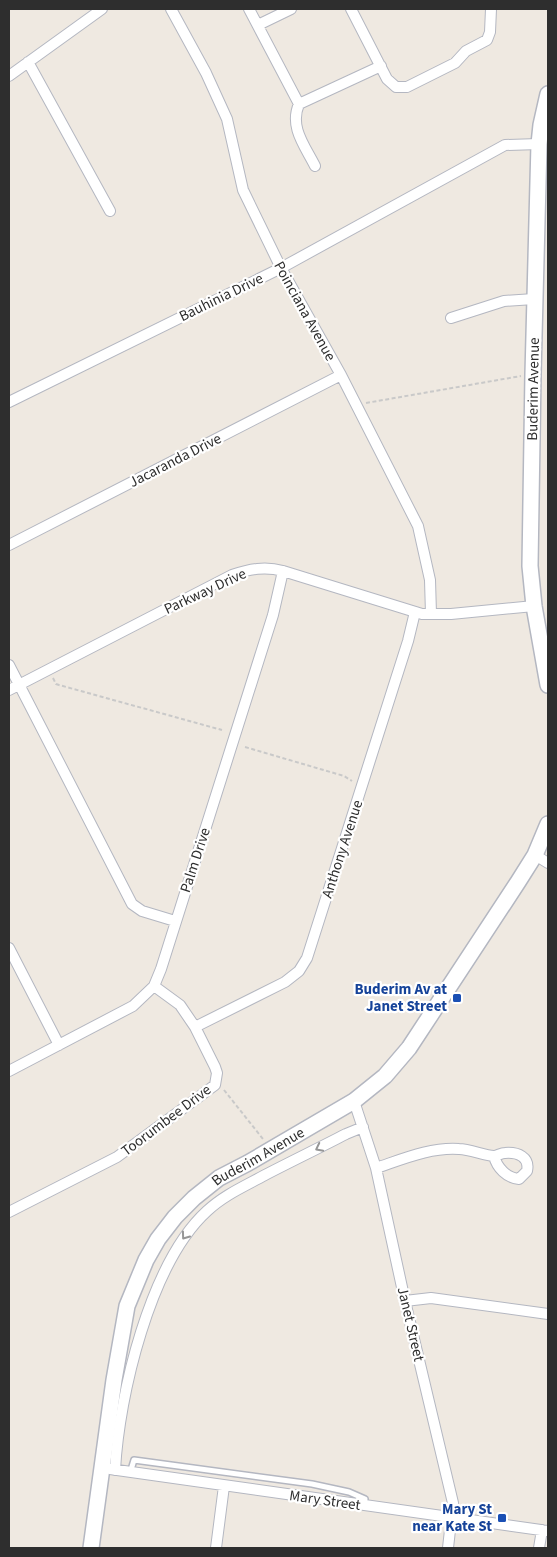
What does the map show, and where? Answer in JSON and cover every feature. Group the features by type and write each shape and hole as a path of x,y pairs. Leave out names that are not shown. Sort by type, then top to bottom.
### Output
{"main road":[{"name":"Buderim Avenue","path":"548,94 539,144 543,176 534,298 530,566 534,606 548,685"},
{"name":"Buderim Avenue","path":"91,1548 108,1469 114,1380 127,1306 146,1260 158,1239 194,1198 219,1178 354,1101 385,1076 409,1048 535,855 548,824"}],"street":[{"path":"9,76 102,9"},
{"name":"Poinciana Avenue","path":"171,9 206,73 227,119 243,190 281,268 341,375 418,526 432,592 431,614"},
{"path":"249,9 300,104"},
{"path":"258,25 291,9"},
{"path":"352,9 387,79 396,87 407,87 455,63 466,51 487,40 490,32 491,9"},
{"path":"28,62 110,210"},
{"path":"315,166 295,126 295,114 300,104 381,66"},
{"name":"Bauhinia Drive","path":"9,402 281,268 505,145 539,144"},
{"path":"451,318 504,301 534,298"},
{"name":"Jacaranda Drive","path":"9,545 341,375"},
{"name":"Parkway Drive","path":"9,690 232,575 262,568 283,571 415,612 451,614 534,606"},
{"name":"Palm Drive","path":"9,1071 133,1006 154,986 273,615 283,571"},
{"name":"Anthony Avenue","path":"195,1027 285,982 299,971 307,958 408,641 415,612"},
{"path":"9,665 132,904 142,911 175,921"},
{"path":"535,855 548,863"},
{"path":"9,948 59,1045"},
{"name":"Toorumbee Drive","path":"9,1212 117,1157 212,1088 216,1080 215,1067 195,1027 180,1005 154,986"},
{"name":"Janet Street","path":"354,1101 376,1168 405,1301 453,1502 448,1548"},
{"name":"Buderim Avenue","path":"108,1469 140,1336 152,1301 176,1249 195,1223 207,1210 231,1193 363,1127"},
{"path":"376,1168 420,1153 446,1148 469,1150 494,1156"},
{"path":"405,1301 431,1298 548,1314"},
{"name":"Mary Street","path":"108,1469 545,1531"},
{"path":"216,1548 224,1486"},
{"path":"539,1548 545,1531"}],"lane":[{"path":"130,1473 134,1460 304,1482 349,1492 364,1499 364,1506"}],"path":[{"path":"356,405 533,374"},
{"path":"53,678 56,684 59,685 222,730"},
{"path":"246,747 344,776 362,786"},
{"path":"216,1080 264,1140"}],"place":[{"name":"Buderim Av at Janet Street","path":"457,998"},
{"name":"Mary St near Kate St","path":"502,1518"}]}
